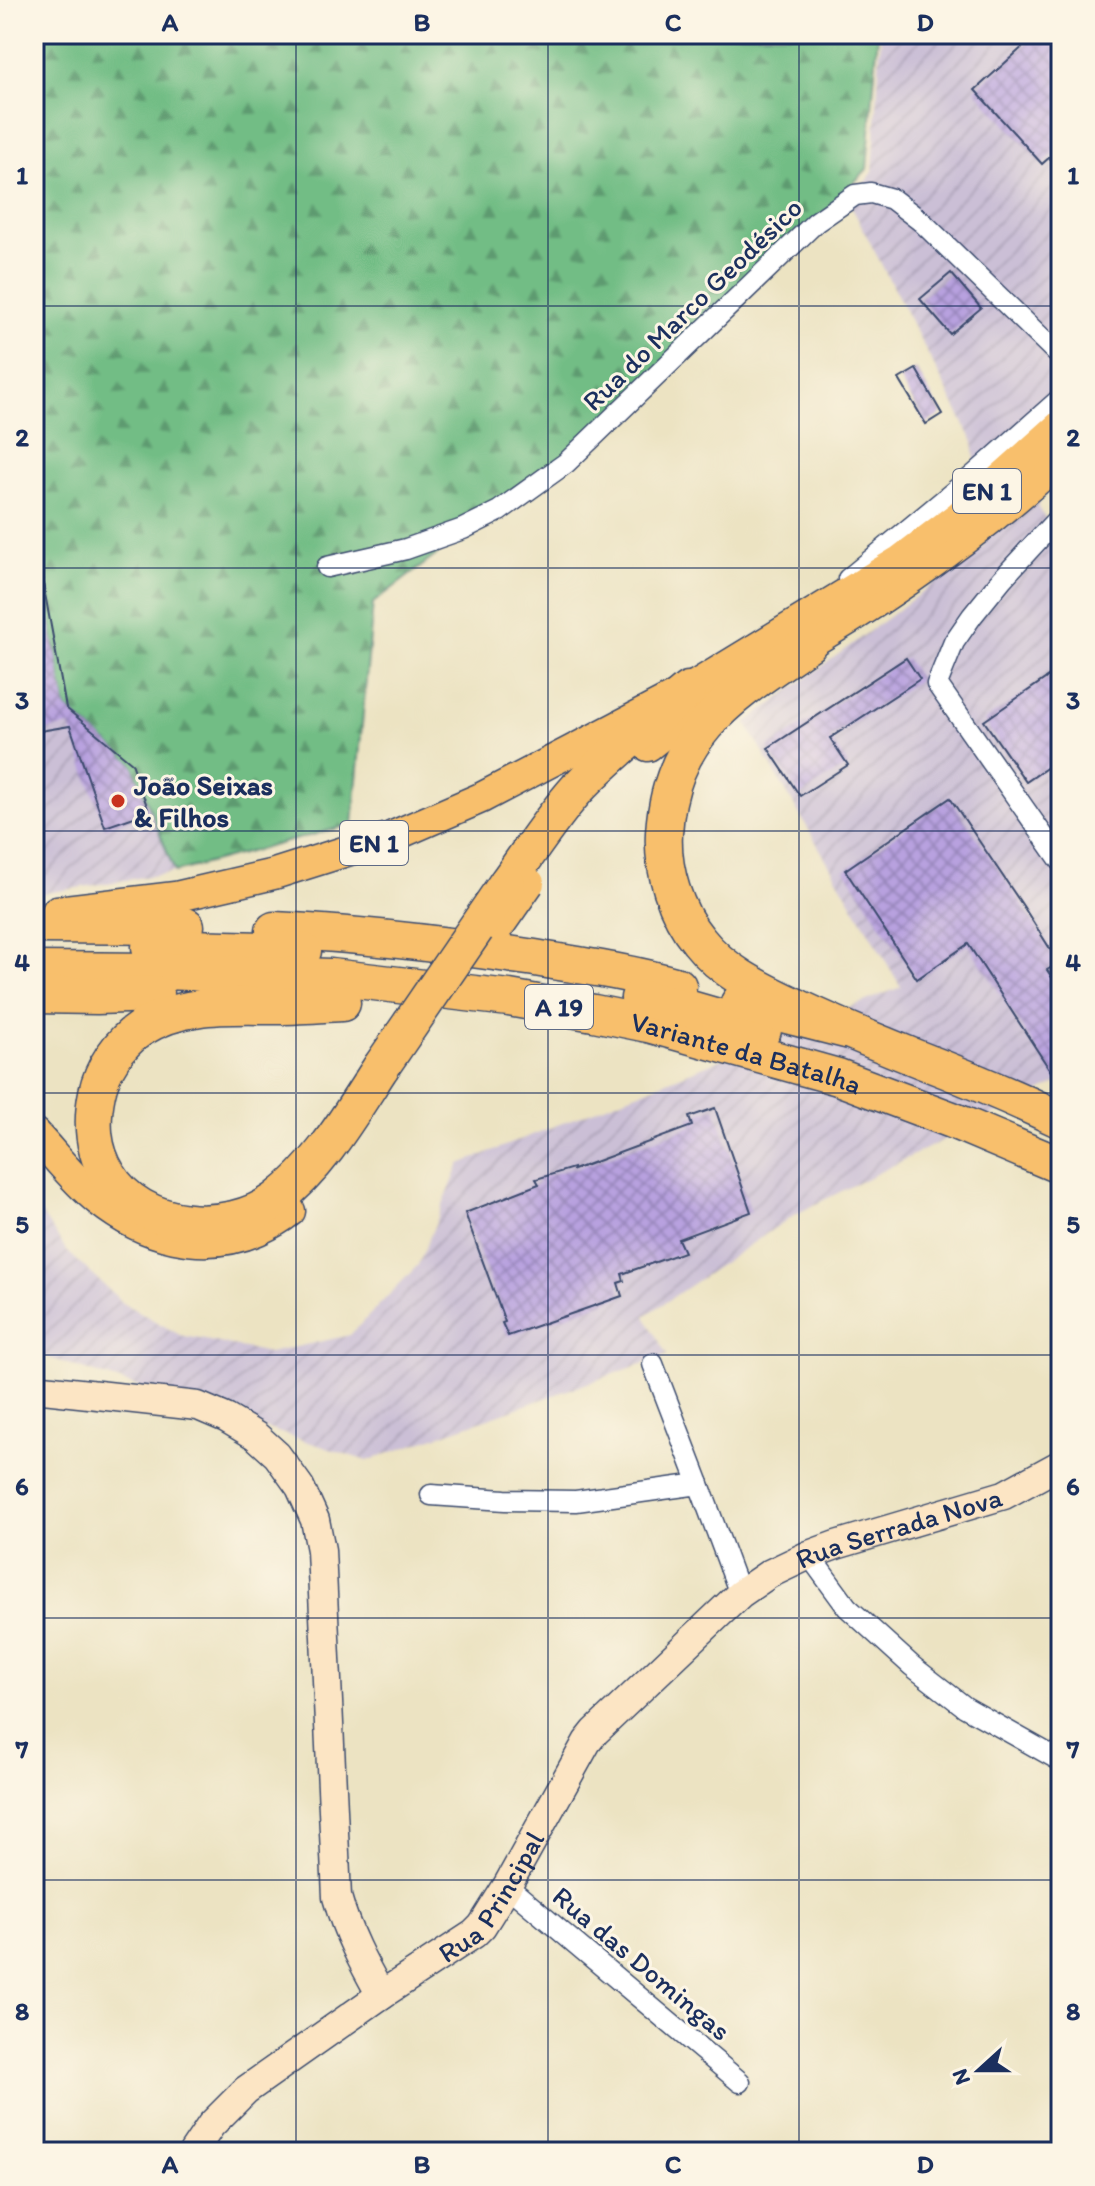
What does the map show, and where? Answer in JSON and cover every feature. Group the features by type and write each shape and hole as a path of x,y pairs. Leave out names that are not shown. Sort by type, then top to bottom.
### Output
{"highway":[{"path":"808,630 771,670 722,707 695,738 674,775 663,842 670,884 689,928 709,952 748,983 846,1030 1002,1092 1061,1120"},
{"path":"342,1003 194,1008 160,1018 140,1028 112,1057 96,1096 93,1119 95,1142 108,1177 137,1204 168,1218 200,1223 246,1215 273,1201 292,1186 389,1070 518,883 542,832 575,792 688,690"},
{"path":"34,925 221,927 428,942 650,978 779,1015 846,1030"},
{"name":"Variante da Batalha","path":"34,947 307,951 415,961 588,988 690,1009 853,1057 1061,1140"},
{"name":"Variante da Batalha","path":"34,970 331,977 509,998 594,1013 648,1024 838,1077 1061,1166"},
{"path":"34,995 272,996 571,1032 649,1048 816,1095 1061,1184"}],"main road":[{"name":"EN 1","path":"518,883 599,791 656,738 808,630 959,516 1061,425"},
{"name":"EN 1","path":"34,913 141,903 274,874 347,852 436,819 808,630 944,555 1061,459"},
{"path":"34,1133 95,1198 127,1221 179,1239 202,1242 226,1240 269,1225 300,1202 331,1168 389,1070"}],"street":[{"name":"Rua do Marco Geodésico","path":"327,567 406,549 463,529 499,511 566,463 816,222 855,195 871,193 892,199 922,222 1061,357"},
{"path":"808,630 849,577 965,484 1061,398"},
{"path":"1061,515 972,616 954,642 937,684 1061,861"},
{"path":"653,1364 740,1594"},
{"path":"34,1388 198,1406 256,1436 277,1455 300,1487 315,1520 321,1550 337,1897 359,1957 381,1995"},
{"name":"Rua Serrada Nova","path":"740,1594 769,1574 809,1555 1004,1495 1061,1464"},
{"path":"431,1495 576,1501 699,1484"},
{"path":"809,1555 847,1607 912,1666 965,1707 1061,1761"},
{"name":"Rua Principal","path":"193,2152 211,2125 246,2090 482,1926 587,1742 740,1594"},
{"name":"Rua das Domingas","path":"507,1886 740,2082"}],"shaded area":[{"path":"881,34 1061,34 1061,370 1038,508 1061,537 1061,1081 794,1215 645,1316 667,1355 367,1461 34,1353 34,1203 67,1251 123,1303 180,1335 269,1353 350,1335 418,1265 460,1164 901,987 746,723 984,546 973,441 849,202 873,172"},
{"path":"34,529 37,553 132,763 175,872 34,895"}],"green space":[{"path":"34,34 878,34 867,169 694,348 564,458 373,603 353,824 175,872 132,763 66,708 34,529"}],"building":[{"path":"1037,34 1061,34 1061,147 1042,164 975,90"},
{"path":"951,273 981,308 950,334 920,299"},
{"path":"916,369 942,414 926,424 899,379"},
{"path":"41,572 66,708 132,763 149,812 105,827 70,726 34,732 34,573"},
{"path":"906,658 920,679 830,738 848,765 800,796 768,748"},
{"path":"1061,668 1061,758 1026,782 984,721"},
{"path":"950,798 1059,963 1047,970 1061,991 1061,1087 968,944 917,979 845,870"},
{"path":"715,1108 751,1212 678,1239 684,1252 622,1274 624,1281 618,1283 622,1296 508,1336 465,1213 539,1184 536,1179 573,1170 692,1126 689,1117"}],"place":[{"name":"João Seixas & Filhos","path":"118,801"}]}
